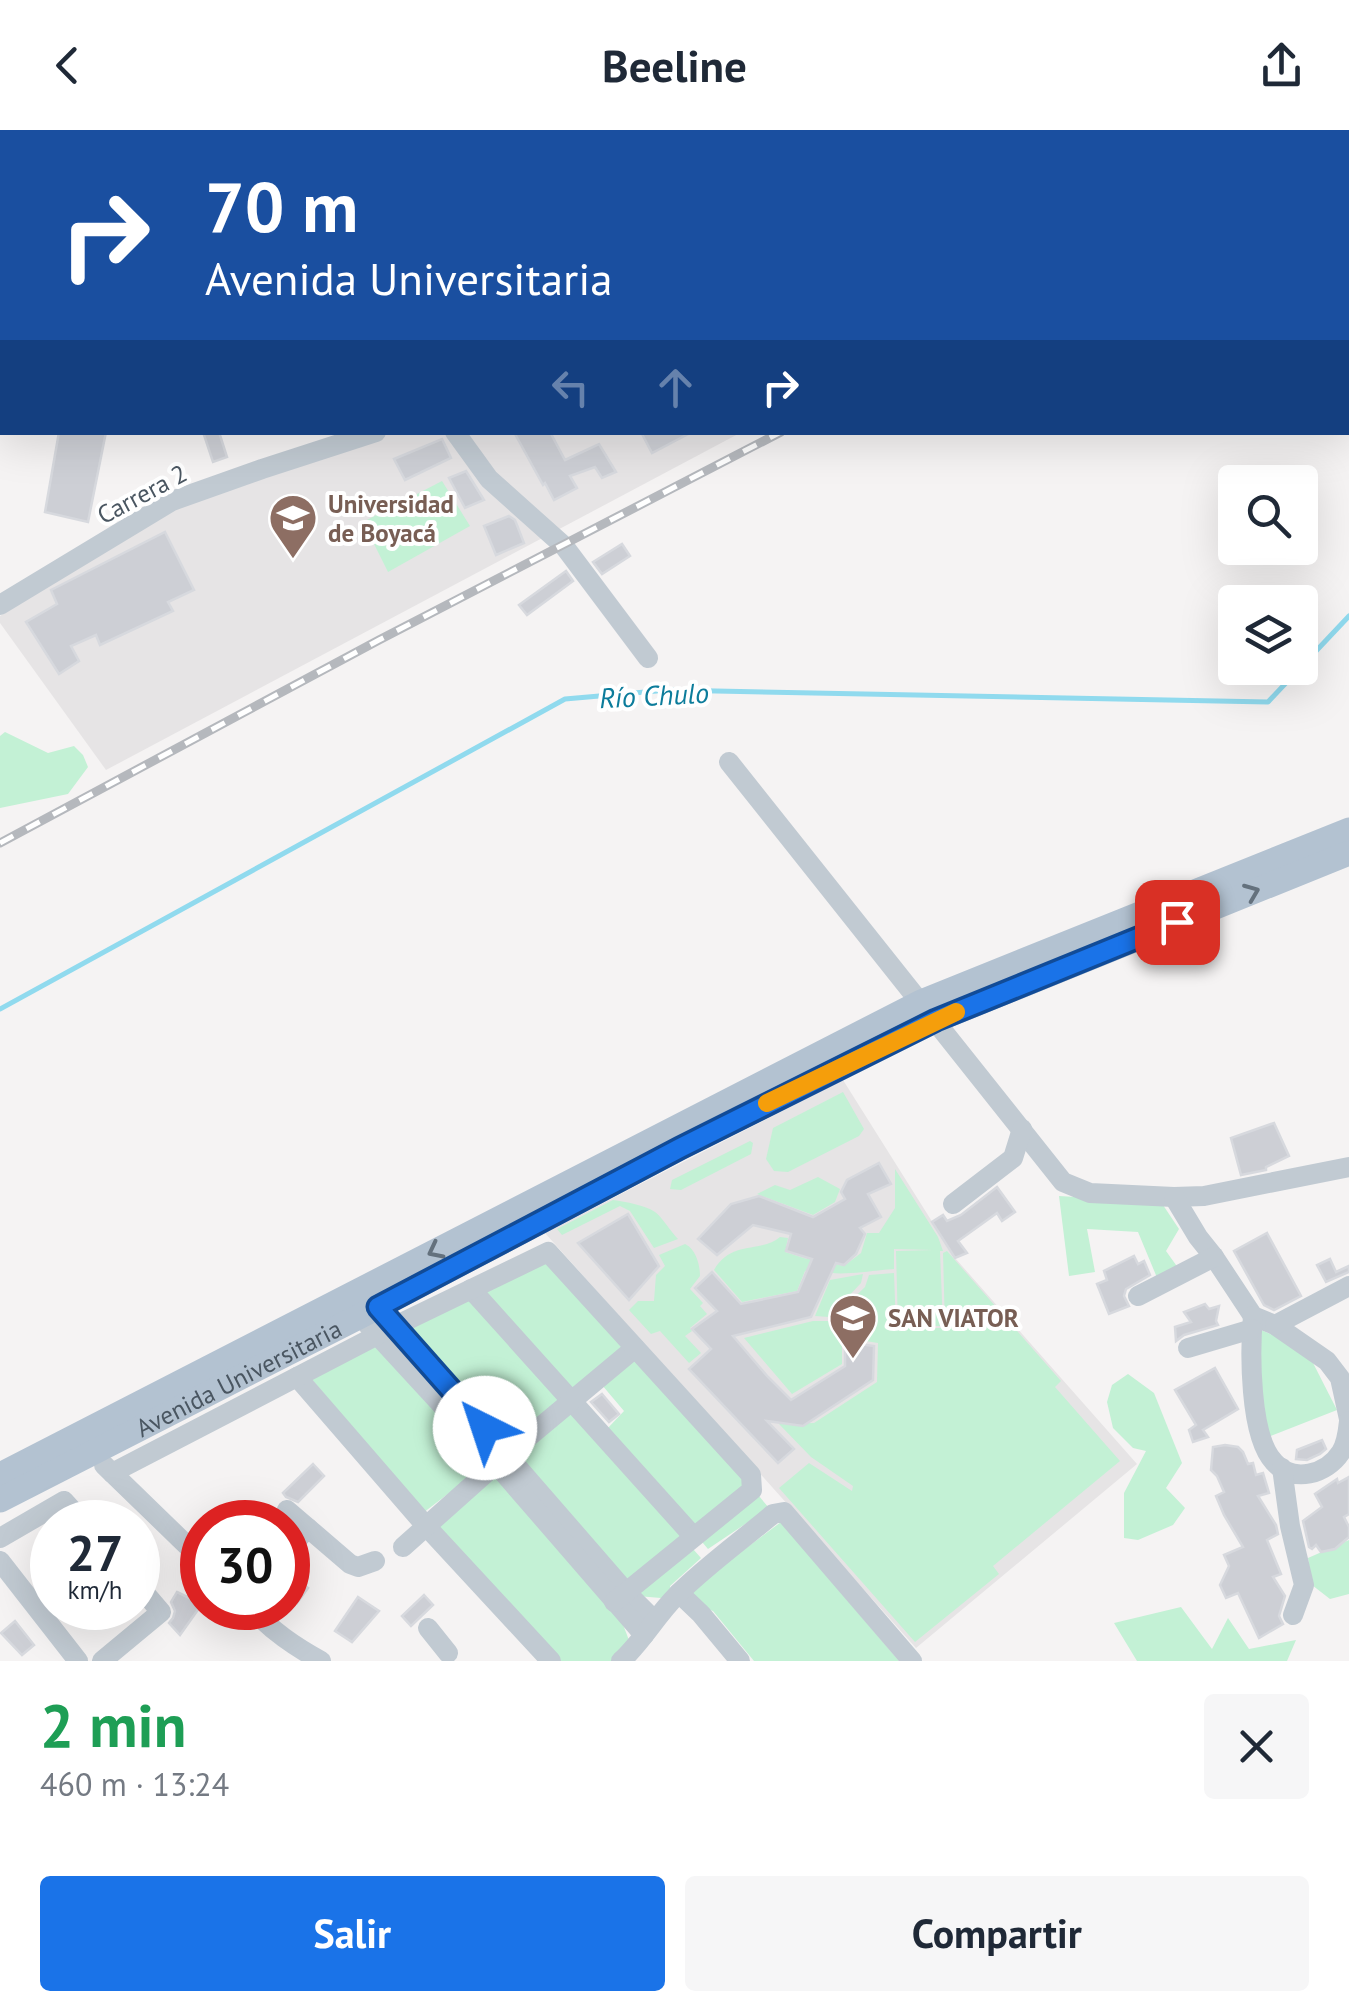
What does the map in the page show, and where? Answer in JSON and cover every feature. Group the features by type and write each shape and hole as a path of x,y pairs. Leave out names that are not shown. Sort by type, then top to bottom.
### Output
{"main road":[{"name":"Avenida Universitaria","path":"0,1500 83,1444 928,1011 1349,830"},
{"name":"Avenida Universitaria","path":"0,1475 377,1321 928,1011 1349,853"}],"street":[{"name":"Carrera 2","path":"0,605 172,501 367,435"},
{"path":"458,435 489,479 564,546 648,658"},
{"path":"729,762 1063,1182 1090,1193 1204,1196 1349,1167"},
{"path":"953,1204 1012,1158 1022,1129"},
{"path":"1174,1197 1253,1322 1251,1373 1262,1441 1274,1463 1307,1475 1322,1470 1341,1452 1349,1420 1340,1378 1327,1360 1275,1325 1253,1322 1188,1348"},
{"path":"112,1473 297,1376 377,1321 471,1289 548,1252 751,1475 752,1490 620,1597"},
{"path":"1138,1296 1214,1257"},
{"path":"1275,1325 1349,1286"},
{"path":"471,1289 693,1536"},
{"path":"377,1321 649,1627"},
{"path":"403,1547 635,1348"},
{"path":"297,1376 426,1526 551,1661"},
{"path":"83,1444 180,1539"},
{"path":"1282,1468 1304,1585 1293,1614"},
{"path":"621,1661 678,1593 773,1514 784,1512 912,1661"},
{"path":"0,1538 30,1521"},
{"path":"310,1530 350,1564 358,1567 374,1561"},
{"path":"0,1561 78,1661"},
{"path":"678,1593 702,1614 740,1661"},
{"path":"428,1628 448,1658"},
{"path":"102,1661 139,1630"},
{"path":"271,1630 322,1661"}],"shaded area":[{"name":"Universidad de Boyacá","path":"380,435 736,435 106,770 0,623 0,616 175,506"},
{"name":"SAN VIATOR","path":"843,1080 955,1258 1137,1464 916,1648 545,1233"}],"green space":[{"path":"442,481 470,526 388,572 363,522"},
{"path":"5,732 48,753 74,746 88,767 68,794 0,808 0,736"},
{"path":"843,1092 864,1129 859,1136 788,1172 774,1171 766,1159 773,1128"},
{"path":"750,1141 751,1154 681,1190 670,1189 672,1180"},
{"path":"895,1169 943,1251 943,1326 898,1326 896,1251 933,1250 894,1249 894,1269 823,1271 826,1262 844,1266 861,1253 867,1233 879,1233 895,1208"},
{"path":"818,1177 840,1189 835,1202 813,1215 757,1194 775,1185 790,1190"},
{"path":"1059,1196 1161,1202 1179,1229 1166,1251 1181,1272 1158,1280 1138,1232 1087,1229 1095,1272 1069,1276"},
{"path":"613,1200 655,1212 678,1239 654,1248 630,1211 620,1206 562,1235 557,1229"},
{"path":"780,1237 788,1238 785,1252 807,1259 810,1255 815,1260 805,1271 797,1291 742,1302 714,1270 729,1254"},
{"path":"685,1244 695,1253 700,1272 690,1289 707,1314 685,1336 701,1353 689,1363 660,1331 651,1334 629,1310 638,1301 654,1301 656,1275 665,1266 659,1255"},
{"path":"947,1251 1061,1381 1055,1387 1120,1461 993,1566 999,1574 915,1642 779,1488 809,1463 852,1491 853,1486 811,1457 779,1424 814,1423 877,1382 878,1343 859,1340 833,1318 865,1287 869,1275 894,1273 896,1328 945,1328 943,1253"},
{"path":"546,1260 626,1347 570,1392 481,1290"},
{"path":"863,1274 861,1283 829,1317 815,1316 830,1280"},
{"path":"469,1296 562,1402 509,1446 408,1325"},
{"path":"828,1321 851,1339 842,1339 842,1364 792,1394 744,1338"},
{"path":"1261,1330 1311,1359 1337,1410 1268,1437 1257,1375"},
{"path":"397,1331 505,1450 423,1513 310,1377"},
{"path":"639,1353 769,1508 708,1549 607,1429 624,1411 602,1385"},
{"path":"1128,1374 1154,1393 1182,1463 1166,1488 1185,1508 1173,1525 1138,1540 1124,1538 1124,1493 1146,1451 1133,1448 1113,1428 1107,1402 1112,1385"},
{"path":"569,1410 701,1558 670,1586 673,1599 637,1596 518,1453"},
{"path":"497,1474 617,1609 632,1648 615,1661 555,1661 432,1521"},
{"path":"781,1522 899,1661 754,1661 713,1611 695,1604 691,1589"},
{"path":"1349,1540 1349,1594 1330,1599 1312,1585 1308,1558"},
{"path":"1181,1607 1212,1649 1228,1618 1249,1649 1296,1640 1287,1661 1137,1661 1114,1623"}],"building":[{"path":"58,435 105,435 88,522 45,512"},
{"path":"204,435 220,435 227,457 213,462"},
{"path":"516,435 552,435 565,460 599,444 616,472 602,478 595,467 570,476 577,488 554,500"},
{"path":"643,435 686,435 652,453"},
{"path":"442,439 451,458 405,480 394,459"},
{"path":"466,471 484,500 465,508 449,478"},
{"path":"509,516 515,520 524,543 496,555 484,526"},
{"path":"165,532 194,590 168,602 173,611 100,645 96,635 71,646 79,661 59,674 26,622 57,604 51,590"},
{"path":"622,544 630,556 602,574 593,562"},
{"path":"566,571 573,581 527,615 519,605"},
{"path":"1274,1123 1289,1156 1266,1170 1241,1175 1231,1138"},
{"path":"879,1163 891,1184 868,1194 881,1217 860,1228 865,1234 856,1254 844,1265 836,1263 811,1317 733,1336 791,1400 845,1366 845,1342 874,1346 873,1380 803,1426 767,1421 794,1449 778,1463 689,1369 711,1349 692,1329 717,1311 695,1288 712,1272 741,1304 798,1292 812,1259 786,1251 791,1234 753,1225 717,1255 698,1239 731,1204 759,1196 813,1217 845,1199 841,1192 847,1180"},
{"path":"997,1187 1015,1212 1002,1221 997,1213 958,1241 967,1253 955,1258 932,1222 943,1215 947,1221 961,1215"},
{"path":"628,1214 659,1266 629,1300 578,1243"},
{"path":"1267,1233 1301,1296 1274,1310 1264,1305 1234,1251"},
{"path":"1134,1256 1138,1264 1144,1261 1150,1275 1126,1289 1124,1296 1129,1306 1109,1314 1097,1284 1107,1280 1104,1271"},
{"path":"1330,1259 1336,1272 1349,1266 1349,1272 1326,1282 1317,1265"},
{"path":"1205,1304 1209,1309 1219,1306 1218,1325 1176,1341 1175,1327 1191,1322 1184,1312"},
{"path":"1215,1368 1238,1409 1203,1430 1208,1437 1193,1442 1189,1430 1196,1425 1175,1390"},
{"path":"602,1394 619,1414 609,1422 591,1402"},
{"path":"1322,1440 1326,1449 1320,1454 1307,1460 1296,1459 1297,1450"},
{"path":"1213,1447 1238,1447 1248,1464 1253,1463 1256,1475 1263,1473 1269,1493 1258,1496 1278,1534 1267,1540 1281,1574 1273,1577 1285,1596 1279,1616 1283,1624 1259,1638 1238,1593 1226,1598 1220,1585 1229,1566 1224,1555 1243,1547 1216,1496 1224,1492 1211,1470"},
{"path":"313,1464 324,1476 300,1500 283,1493"},
{"path":"1349,1477 1349,1514 1344,1517 1349,1537 1335,1549 1321,1552 1316,1545 1312,1549 1303,1521 1322,1507 1315,1494 1337,1479 1338,1483"},
{"path":"177,1592 180,1593 180,1630 184,1630 180,1635 169,1623 175,1611 171,1602"},
{"path":"424,1595 433,1605 411,1626 402,1616"},
{"path":"358,1597 379,1611 352,1642 335,1631"},
{"path":"15,1621 34,1645 22,1655 1,1633"}],"waterway":[{"name":"Río Chulo","path":"0,1009 565,699 668,690 1268,702 1349,616"}],"railway":[{"path":"0,843 379,640 775,435"}],"slow traffic":[{"path":"767,1103 956,1012"}],"place":[{"name":"Universidad de Boyacá","path":"293,560"},
{"name":"SAN VIATOR","path":"853,1360"}],"route":[{"path":"485,1428 378,1307 680,1148 936,1020 1177,922"}]}
